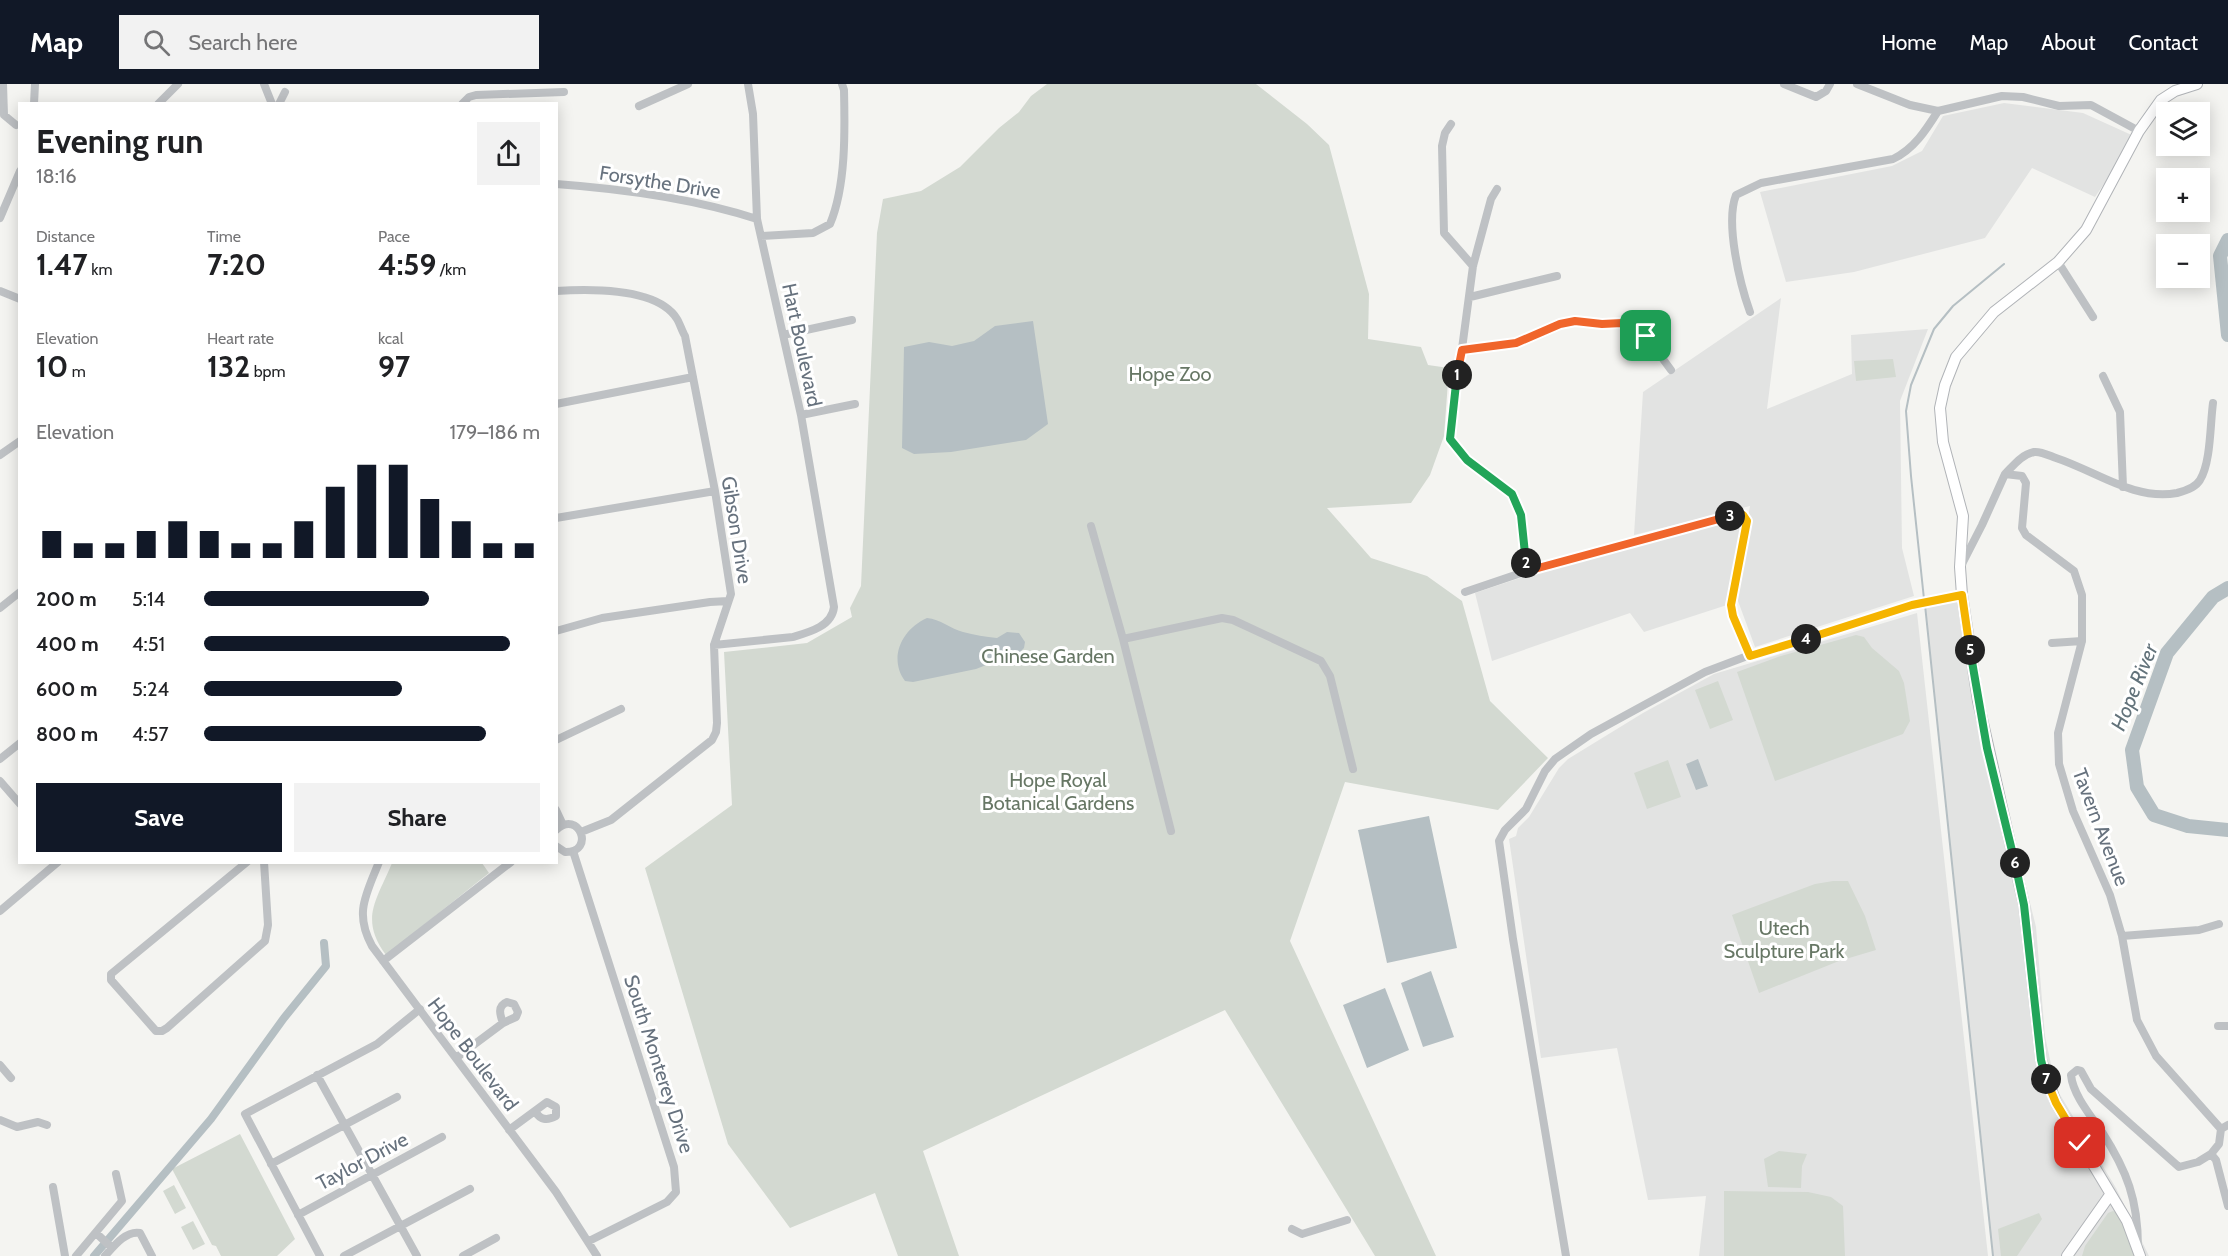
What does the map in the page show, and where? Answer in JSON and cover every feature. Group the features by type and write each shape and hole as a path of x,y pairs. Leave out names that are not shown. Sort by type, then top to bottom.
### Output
{"main road":[{"path":"2139,1253 2127,1221 2056,1103 2042,1067 2024,905 1987,748 1962,595 1960,567 1963,516 1943,442 1940,408 1945,385 1956,357 1994,312 2058,262 2086,230 2139,131 2162,100 2175,91 2196,84"},
{"path":"2067,1256 2110,1195"}],"street":[{"path":"3,84 4,116 16,125"},
{"path":"34,102 35,84"},
{"path":"160,102 178,84"},
{"path":"264,84 271,102"},
{"path":"639,106 688,84"},
{"name":"Hart Boulevard","path":"714,645 793,637 827,622 833,613 828,567 801,414 757,219 753,114 747,84"},
{"path":"761,236 813,233 830,224 840,179 844,143 842,84"},
{"path":"1784,84 1816,97 1826,92 1830,84"},
{"path":"1857,84 1910,105 1938,111 2002,96 2023,97 2059,106 2091,105 2139,131"},
{"path":"280,102 285,92"},
{"path":"464,102 476,95 564,92"},
{"path":"1750,312 1739,279 1737,261 1732,207 1737,195 1761,183 1893,159 1905,154 1917,142 1938,111"},
{"path":"1451,124 1445,133 1442,146 1444,233 1473,266"},
{"path":"0,218 18,178"},
{"name":"Forsythe Drive","path":"558,184 630,189 723,208 757,219"},
{"path":"1497,189 1491,199 1473,266 1450,439 1467,460 1512,494 1521,515 1527,571"},
{"path":"2058,262 2093,317"},
{"path":"1470,297 1557,276"},
{"name":"Gibson Drive","path":"558,291 595,288 638,296 664,306 676,318 685,336 715,491 731,594 714,645 717,723 712,740 611,820 581,832"},
{"path":"0,291 18,298"},
{"path":"783,335 852,320"},
{"path":"1462,350 1516,343 1560,324 1575,321 1602,324 1622,323 1634,326 1646,336 1671,370"},
{"path":"2103,376 2120,412 2122,487"},
{"path":"558,404 693,377"},
{"path":"801,414 855,404"},
{"path":"1960,567 2005,474 2022,457 2037,452 2080,466 2122,487 2146,493 2165,495 2185,491 2200,482 2206,466 2213,404"},
{"path":"0,455 18,442"},
{"name":"Tavern Avenue","path":"2005,474 2022,476 2026,483 2022,528 2026,535 2074,571 2082,595 2082,641 2058,733 2059,764 2073,811 2110,895 2122,936 2137,1020 2156,1056 2224,1127"},
{"path":"558,518 715,491"},
{"path":"1465,592 1527,571 1736,514 1743,515 1747,521 1731,605 1733,616 1750,656"},
{"path":"1090,526 1123,639 1171,831"},
{"path":"0,608 18,594"},
{"path":"1566,1256 1512,939 1499,841 1504,830 1526,809 1545,771 1555,759 1591,734 1705,672 1912,605 1962,595"},
{"path":"558,630 602,618 710,602 729,602"},
{"path":"1123,639 1222,618 1233,620 1322,661 1330,676 1353,769"},
{"path":"2052,643 2082,641"},
{"path":"558,739 621,709"},
{"path":"0,759 18,745"},
{"path":"0,781 18,802"},
{"path":"558,847 565,852 573,851 582,841 581,832 575,826 560,828"},
{"name":"South Monterey Drive","path":"573,851 674,1167 676,1180 676,1192 667,1202 589,1241"},
{"path":"0,910 56,864"},
{"path":"245,864 111,974 111,980 156,1030 168,1029 265,941 268,925 264,864"},
{"name":"Hope Boulevard","path":"378,864 362,908 361,918 366,935 383,962 556,1192 597,1256"},
{"path":"383,962 508,864"},
{"path":"2122,936 2199,930 2218,924"},
{"path":"320,1256 245,1114 377,1044 420,1009"},
{"path":"456,1058 502,1023"},
{"path":"2218,1026 2228,1026"},
{"path":"0,1065 11,1078"},
{"path":"2139,1253 2134,1196 2114,1151 2076,1090 2071,1078 2073,1072 2081,1071 2091,1089 2179,1167 2198,1162 2211,1154 2219,1144 2224,1127"},
{"path":"317,1075 417,1256"},
{"path":"271,1164 397,1097"},
{"path":"509,1130 535,1111"},
{"path":"0,1120 17,1127 38,1122 47,1125"},
{"name":"Taylor Drive","path":"298,1215 442,1137"},
{"path":"2211,1154 2216,1160 2228,1206"},
{"path":"76,1256 122,1201 116,1174"},
{"path":"52,1186 65,1256"},
{"path":"344,1256 470,1190"},
{"path":"1292,1229 1302,1234 1347,1220"},
{"path":"105,1256 112,1248 135,1232 140,1233 152,1256"},
{"path":"96,1233 112,1248"},
{"path":"463,1256 496,1238"}],"shaded area":[{"path":"2004,103 2083,113 2136,137 2095,197 2032,168 1985,238 1854,272 1786,282 1760,192 1892,166 1922,151 1943,116"},
{"path":"1781,298 1767,409 1852,374 1851,335 1928,329 1900,401 1902,548 1914,596 1755,647 1738,601 1738,579 1750,506 1634,535 1643,392"},
{"path":"1033,321 1048,424 1026,440 951,452 914,454 902,448 904,347 929,342 952,346 974,341 995,326"},
{"path":"1721,519 1747,521 1727,605 1644,632 1630,613 1492,661 1475,593 1614,547"},
{"path":"1960,598 1998,773 2036,927 2045,1036 2056,1088 2116,1188 2149,1256 1993,1256 1925,603"},
{"path":"1917,613 1988,1256 1699,1256 1706,1196 1648,1200 1617,1048 1541,1058 1509,839 1516,836 1518,828 1529,817 1559,768 1568,759 1643,713 1714,674"},
{"path":"927,618 971,634 997,638 1007,632 1019,633 1025,642 1024,648 1018,654 999,656 991,663 976,669 913,682 905,681 898,663 900,645 911,629"},
{"path":"1698,759 1708,786 1696,790 1686,764"},
{"path":"1429,816 1457,948 1387,963 1358,830"},
{"path":"1431,971 1454,1037 1423,1047 1401,983"},
{"path":"1385,988 1409,1050 1367,1068 1343,1005"}],"green space":[{"name":"Hope Royal Botanical Gardens","path":"1047,84 1256,84 1307,124 1329,145 1369,294 1368,339 1421,347 1428,365 1449,368 1444,436 1430,475 1411,503 1327,508 1371,558 1427,576 1462,601 1490,701 1548,758 1498,810 1345,782 1290,941 1436,1256 1375,1256 1225,1010 923,1151 959,1256 898,1256 875,1193 790,1228 728,1144 645,868 732,805 724,652 807,643 852,617 850,608 861,586 877,233 883,199 921,191 960,167 999,128 1019,112 1031,96"},
{"path":"1893,359 1896,377 1856,381 1854,361"},
{"path":"1856,635 1864,637 1872,648 1899,671 1904,683 1910,721 1903,734 1775,781 1737,672 1781,656"},
{"path":"1718,681 1733,720 1710,729 1695,690"},
{"path":"1668,760 1681,797 1647,809 1634,773"},
{"path":"392,864 483,864 489,873 386,955 373,930 372,919 376,899"},
{"name":"Utech Sculpture Park","path":"1848,881 1865,916 1876,950 1839,961 1759,993 1732,915 1815,884"},
{"path":"240,1134 295,1239 277,1256 221,1256 216,1246 212,1245 172,1169"},
{"path":"1779,1151 1807,1154 1802,1166 1801,1188 1768,1187 1764,1159"},
{"path":"174,1185 186,1208 175,1214 163,1191"},
{"path":"1724,1191 1808,1192 1831,1197 1843,1206 1845,1256 1724,1256"},
{"path":"2113,1211 2120,1214 2135,1256 2082,1256 2085,1246 2108,1213"},
{"path":"2039,1213 2042,1219 2017,1256 2001,1256 1998,1229"},
{"path":"193,1221 205,1244 193,1250 181,1227"}],"waterway":[{"name":"Hope River","path":"2228,240 2220,256 2228,335"},
{"path":"1924,599 1906,411 1911,385 1934,329 1953,306 2004,264"},
{"name":"Hope River","path":"2228,588 2213,597 2167,653 2132,750 2137,787 2154,815 2188,826 2228,830"},
{"path":"1925,605 1993,1256"},
{"path":"94,1256 211,1119 284,1018 326,966 324,943"}],"route":[{"path":"1646,336 1634,326 1622,323 1602,324 1575,321 1560,324 1516,343 1462,350 1450,439 1467,460 1512,494 1521,515 1527,571 1736,514 1743,515 1747,521 1731,605 1733,616 1750,656 1912,605 1962,595 1987,748 2024,905 2044,1074 2056,1103 2080,1143"}],"park label":[{"name":"Hope Zoo","path":"1170,374"},
{"name":"Chinese Garden","path":"1048,656"}]}
